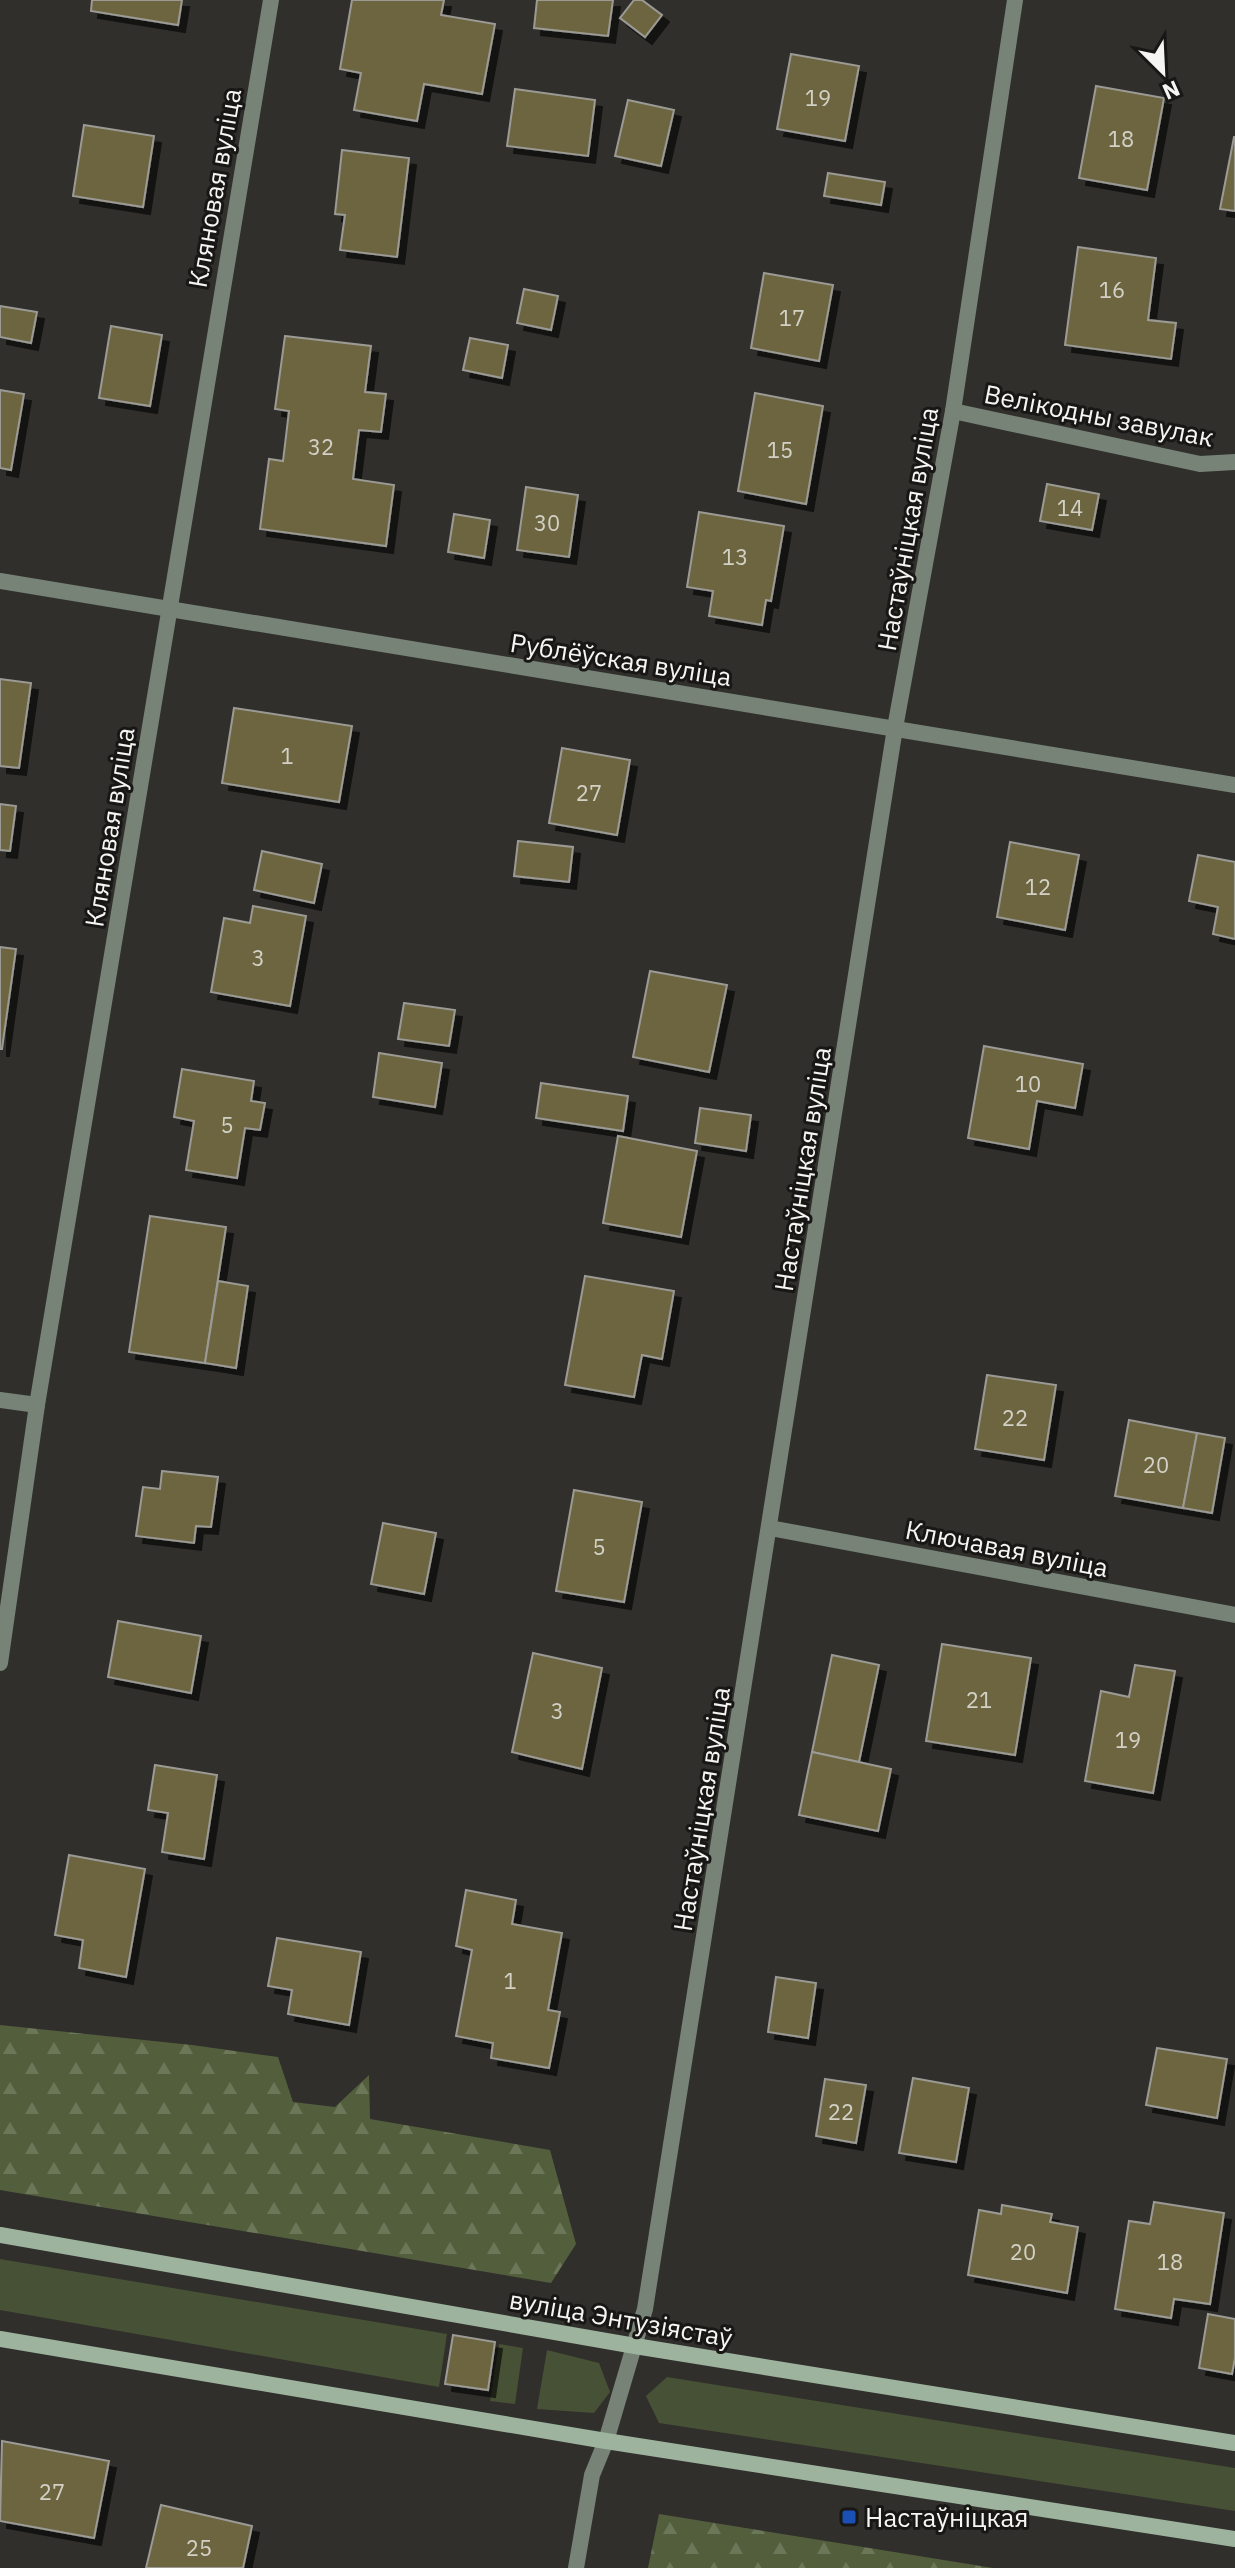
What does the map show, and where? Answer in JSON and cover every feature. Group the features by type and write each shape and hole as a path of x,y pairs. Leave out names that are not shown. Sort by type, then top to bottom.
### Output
{"street":[{"name":"Кляновая вуліца","path":"0,1663 37,1405 271,0"},
{"name":"Настаўніцкая вуліца","path":"576,2568 592,2475 606,2441 645,2309 895,728 953,411 1015,0"},
{"name":"Велікодны завулак","path":"953,411 1200,464 1235,462"},
{"name":"Рублёўская вуліца","path":"0,581 1235,785"},
{"path":"0,1400 37,1405"},
{"name":"Ключавая вуліца","path":"770,1528 1235,1615"},
{"name":"вуліца Энтузіястаў","path":"0,2235 635,2346 1235,2443"},
{"path":"0,2339 606,2441 1235,2539"}],"green space":[{"path":"0,2025 278,2057 293,2102 335,2107 369,2075 370,2119 550,2150 576,2244 551,2283 0,2190"},
{"path":"0,2259 447,2334 439,2387 0,2310"},
{"path":"499,2344 523,2348 515,2404 490,2401"},
{"path":"547,2350 599,2363 610,2392 594,2413 537,2409"},
{"path":"667,2377 1235,2468 1235,2511 659,2423 646,2396"},
{"path":"659,2514 993,2568 648,2568"}],"building":[{"path":"92,0 182,0 178,25 91,11"},
{"path":"352,0 444,0 441,15 495,24 482,94 424,84 417,121 354,110 361,73 340,69"},
{"path":"537,0 613,0 608,36 534,28"},
{"path":"634,0 642,0 662,15 645,37 620,18"},
{"path":"791,54 859,66 845,141 777,129"},
{"path":"1096,86 1164,98 1147,190 1079,178"},
{"path":"515,89 595,100 588,156 507,146"},
{"path":"628,100 674,110 661,166 615,156"},
{"path":"84,125 154,136 143,207 73,196"},
{"path":"1235,137 1235,211 1220,209"},
{"path":"342,150 409,158 397,257 340,250 345,215 335,214"},
{"path":"828,173 885,182 881,205 824,196"},
{"path":"1078,247 1156,258 1148,320 1176,323 1171,359 1065,345"},
{"path":"764,273 833,285 819,361 751,348"},
{"path":"524,289 558,296 551,330 517,323"},
{"path":"0,306 37,312 31,343 0,337"},
{"path":"111,326 162,335 150,406 99,398"},
{"path":"285,336 371,346 365,392 386,394 381,432 359,430 353,479 394,485 386,546 260,529 269,459 283,461 289,411 275,409"},
{"path":"470,338 508,345 502,378 463,370"},
{"path":"0,390 24,394 11,470 0,468"},
{"path":"755,393 823,406 806,504 738,491"},
{"path":"1047,484 1099,494 1092,530 1040,521"},
{"path":"526,487 578,495 569,557 517,550"},
{"path":"699,512 784,526 771,601 766,600 762,625 709,616 713,591 687,587"},
{"path":"454,514 490,520 484,558 448,552"},
{"path":"0,679 31,683 19,768 0,766"},
{"path":"234,708 352,726 339,802 222,783"},
{"path":"562,748 630,760 617,835 549,823"},
{"path":"0,804 16,806 10,851 0,850"},
{"path":"518,841 573,847 569,882 514,876"},
{"path":"1010,842 1079,855 1065,930 997,917"},
{"path":"262,851 322,864 314,903 254,890"},
{"path":"1198,855 1235,862 1235,939 1213,934 1218,907 1189,901"},
{"path":"253,906 306,916 290,1006 211,992 224,918 250,923"},
{"path":"0,947 16,949 2,1049 0,1049"},
{"path":"650,971 727,985 709,1072 633,1057"},
{"path":"404,1003 455,1010 449,1046 398,1039"},
{"path":"984,1046 1083,1064 1075,1108 1037,1101 1029,1149 968,1138"},
{"path":"379,1053 442,1063 435,1107 373,1097"},
{"path":"182,1069 254,1081 251,1101 265,1103 260,1130 245,1128 237,1178 186,1170 194,1121 174,1117"},
{"path":"541,1083 628,1096 623,1131 536,1118"},
{"path":"700,1108 751,1115 746,1151 695,1143"},
{"path":"618,1136 697,1151 681,1237 603,1223"},
{"path":"150,1216 226,1227 205,1363 129,1352"},
{"path":"585,1276 674,1291 662,1359 642,1355 634,1397 565,1385"},
{"path":"218,1281 248,1286 236,1368 205,1363"},
{"path":"987,1375 1056,1385 1044,1460 975,1449"},
{"path":"1129,1420 1197,1433 1183,1508 1115,1496"},
{"path":"1197,1433 1225,1438 1212,1513 1183,1508"},
{"path":"162,1471 218,1477 211,1527 196,1526 194,1543 136,1536 143,1487 160,1489"},
{"path":"574,1490 642,1502 624,1602 556,1591"},
{"path":"383,1523 436,1533 424,1594 371,1584"},
{"path":"118,1621 201,1636 191,1693 108,1677"},
{"path":"942,1644 1031,1658 1015,1755 926,1741"},
{"path":"533,1653 602,1668 582,1769 512,1752"},
{"path":"832,1655 879,1665 859,1762 812,1752"},
{"path":"1135,1665 1175,1671 1153,1793 1085,1781 1101,1691 1129,1697"},
{"path":"812,1752 891,1769 878,1831 799,1815"},
{"path":"155,1765 217,1775 204,1859 162,1852 168,1813 148,1810"},
{"path":"69,1855 145,1869 126,1977 79,1968 83,1940 55,1935"},
{"path":"466,1890 516,1900 512,1924 562,1933 548,2010 560,2012 549,2068 491,2058 493,2043 456,2036 472,1950 456,1946"},
{"path":"277,1938 361,1952 349,2025 288,2014 292,1990 268,1986"},
{"path":"776,1977 816,1983 808,2038 768,2032"},
{"path":"1157,2048 1227,2059 1217,2118 1146,2105"},
{"path":"913,2078 969,2088 956,2162 899,2153"},
{"path":"825,2079 866,2085 856,2143 816,2136"},
{"path":"1154,2202 1224,2213 1210,2304 1174,2299 1171,2318 1115,2309 1129,2221 1150,2224"},
{"path":"1002,2205 1052,2214 1050,2222 1078,2227 1067,2293 968,2275 979,2210 1001,2214"},
{"path":"1208,2314 1235,2319 1232,2374 1199,2368"},
{"path":"453,2335 495,2342 488,2390 445,2384"},
{"path":"2,2441 109,2461 94,2538 0,2521"},
{"path":"161,2505 252,2526 243,2568 146,2568"}],"place":[{"name":"Настаўніцкая","path":"849,2517"}]}
